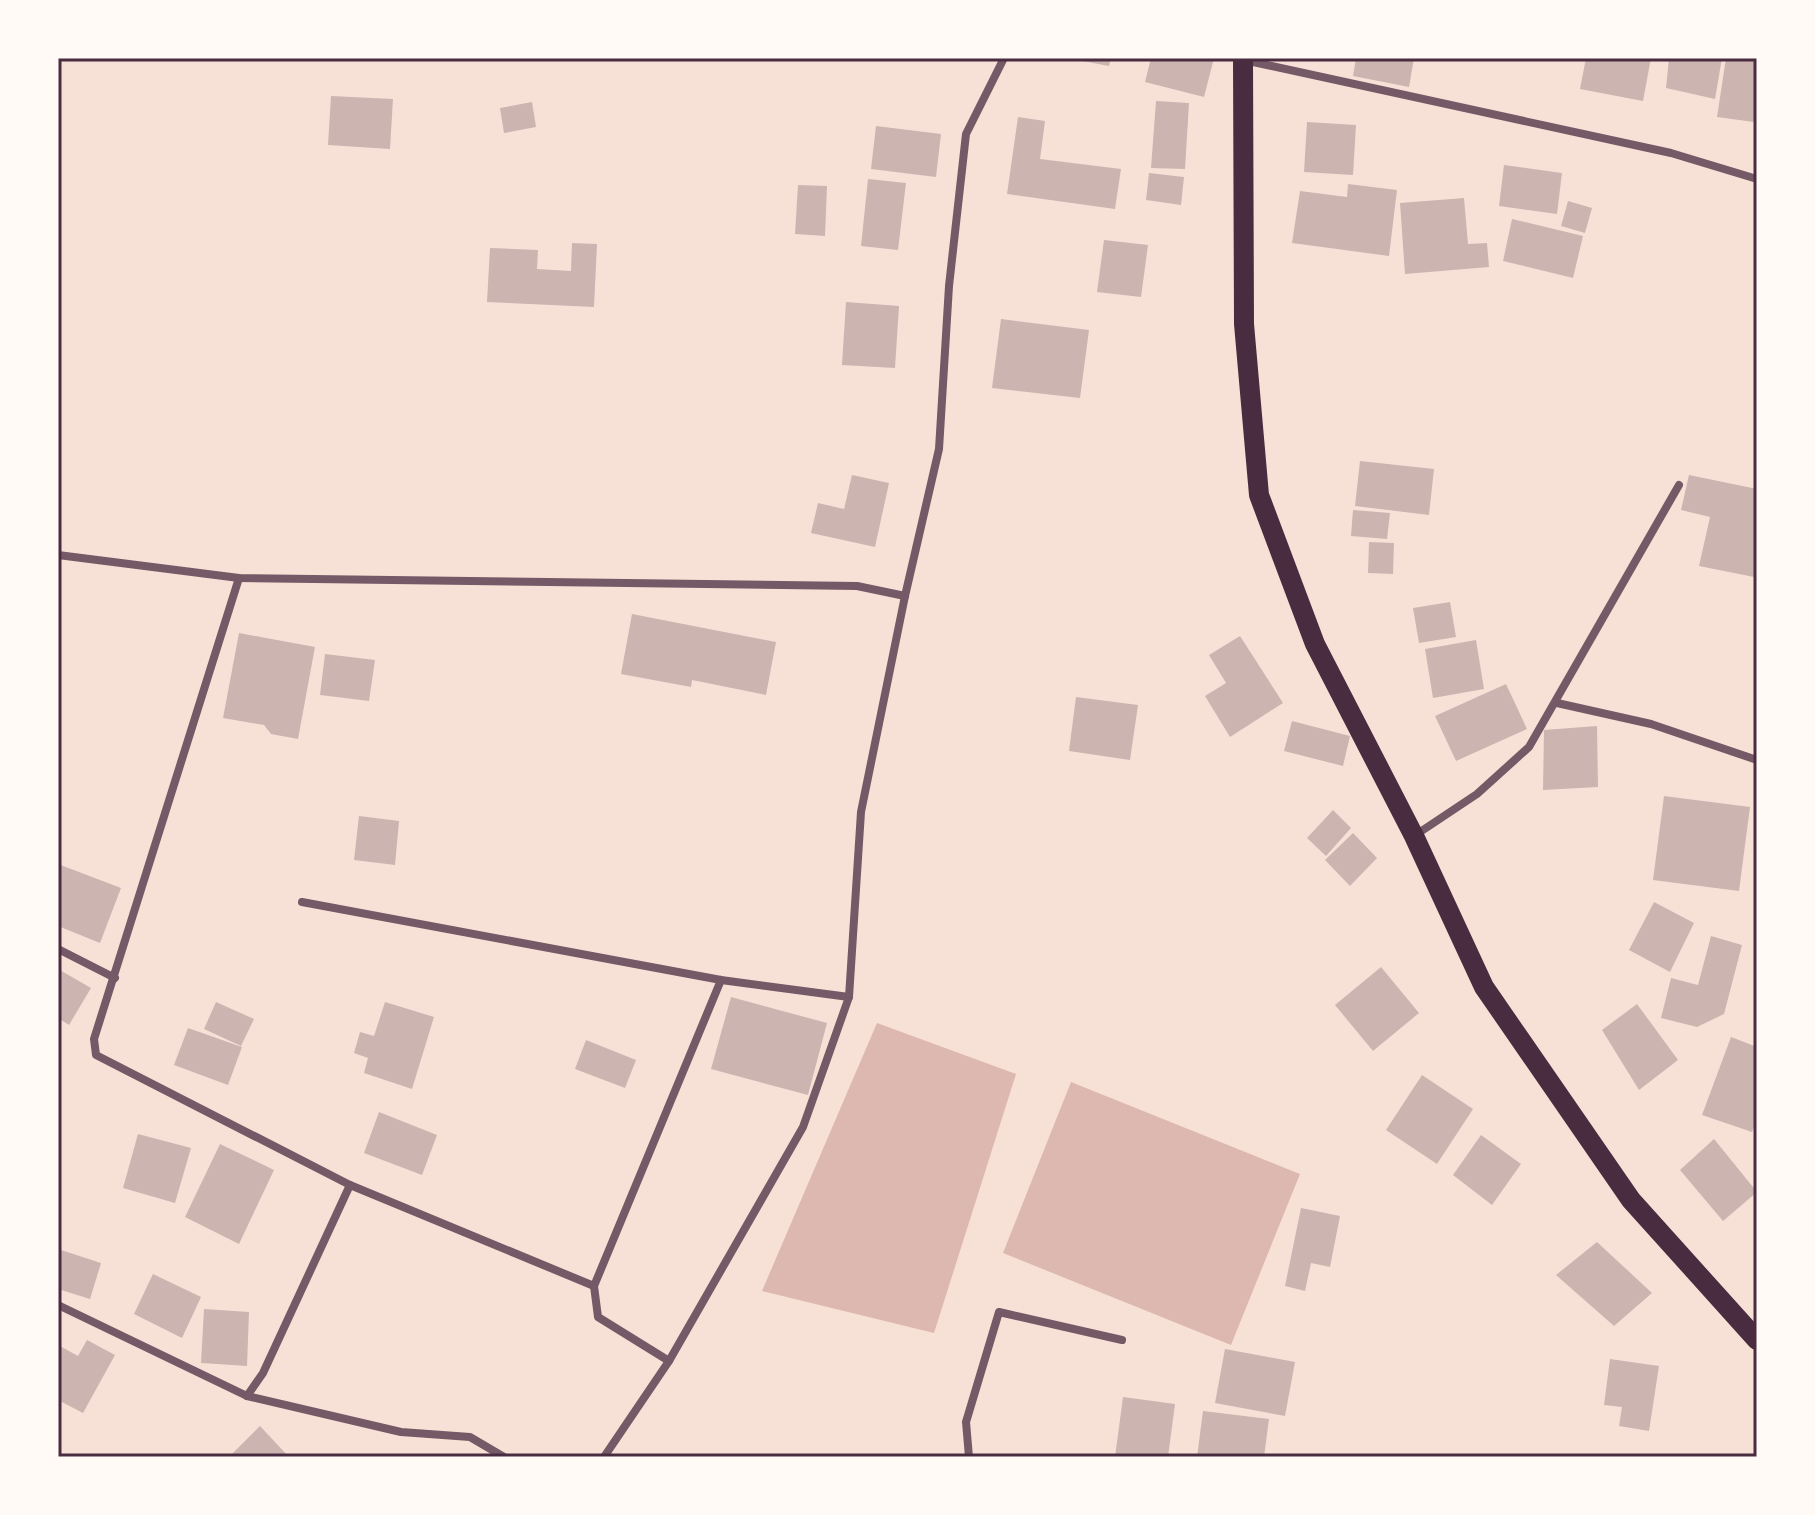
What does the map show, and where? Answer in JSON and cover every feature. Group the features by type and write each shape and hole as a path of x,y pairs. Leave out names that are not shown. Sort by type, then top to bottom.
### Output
{"main road":[{"path":"1243,59 1244,324 1259,495 1315,644 1414,836 1484,987 1631,1200 1757,1340"}],"street":[{"path":"604,1457 669,1361 803,1127 849,997 861,812 939,449 949,286 966,134 1004,58"},
{"path":"1243,59 1671,153 1757,179"},
{"path":"1414,836 1503,773 1529,747 1557,703 1679,485"},
{"path":"58,555 239,578 857,586 905,596"},
{"path":"239,578 94,1039 96,1055 350,1185 594,1286"},
{"path":"1557,703 1651,724 1757,760"},
{"path":"302,902 721,980 849,997"},
{"path":"58,949 115,978"},
{"path":"669,1361 598,1317 594,1286 721,980"},
{"path":"247,1396 263,1373 350,1185"},
{"path":"58,1305 247,1396 401,1432 470,1437 504,1457"},
{"path":"969,1457 966,1422 999,1312 1122,1340"}],"shaded area":[{"path":"877,1023 1016,1074 934,1333 762,1291"},
{"path":"1071,1082 1300,1174 1231,1345 1003,1253"}],"building":[{"path":"1066,58 1111,58 1109,66"},
{"path":"1151,58 1214,58 1204,97 1145,82"},
{"path":"1356,58 1414,58 1409,87 1353,76"},
{"path":"1586,58 1651,58 1643,101 1580,89"},
{"path":"1669,58 1722,58 1715,99 1666,88"},
{"path":"1726,58 1757,58 1754,122 1717,117"},
{"path":"331,96 393,99 390,149 328,145"},
{"path":"1156,101 1189,103 1185,169 1151,168"},
{"path":"532,102 536,127 504,133 500,108"},
{"path":"1018,117 1045,121 1040,159 1121,169 1115,209 1007,194"},
{"path":"1307,122 1356,125 1353,175 1304,172"},
{"path":"876,126 941,134 936,177 871,169"},
{"path":"1504,165 1562,173 1557,214 1499,206"},
{"path":"1149,173 1184,177 1181,205 1146,200"},
{"path":"868,179 906,183 898,250 861,246"},
{"path":"1348,184 1397,190 1389,256 1292,243 1300,191 1347,197"},
{"path":"798,185 827,186 825,236 795,234"},
{"path":"1464,198 1468,244 1487,243 1489,267 1405,274 1400,203"},
{"path":"1568,201 1592,208 1585,233 1561,226"},
{"path":"1512,219 1583,236 1573,278 1503,261"},
{"path":"1104,240 1148,245 1141,297 1097,292"},
{"path":"572,243 597,244 594,307 487,302 490,248 538,250 537,269 571,271"},
{"path":"846,302 899,306 895,368 842,365"},
{"path":"1001,319 1089,330 1080,398 992,388"},
{"path":"1360,461 1434,469 1429,515 1355,506"},
{"path":"852,475 889,483 875,547 811,533 818,503 844,509"},
{"path":"1689,475 1757,489 1754,577 1699,566 1710,517 1681,510"},
{"path":"1353,510 1390,513 1387,539 1351,536"},
{"path":"1369,542 1394,543 1393,574 1368,573"},
{"path":"1450,602 1456,637 1419,643 1413,608"},
{"path":"632,614 776,642 766,695 692,680 691,687 621,674"},
{"path":"239,633 315,647 298,739 271,734 264,725 223,718"},
{"path":"1240,636 1283,703 1230,737 1205,696 1226,683 1209,655"},
{"path":"1476,640 1484,689 1433,698 1425,649"},
{"path":"325,654 375,660 369,701 320,695"},
{"path":"1506,684 1527,729 1456,761 1435,716"},
{"path":"1076,697 1138,705 1130,760 1069,751"},
{"path":"1292,721 1350,736 1343,766 1284,751"},
{"path":"1597,726 1598,787 1543,790 1544,730"},
{"path":"1664,796 1750,807 1739,891 1653,880"},
{"path":"1333,810 1351,828 1326,856 1307,838"},
{"path":"359,816 399,821 395,865 354,860"},
{"path":"1353,833 1377,858 1350,886 1325,860"},
{"path":"58,864 121,888 100,943 58,926"},
{"path":"1654,902 1694,923 1670,972 1629,950"},
{"path":"1711,936 1742,945 1724,1014 1697,1027 1661,1018 1671,978 1698,985"},
{"path":"1381,967 1419,1013 1373,1051 1335,1005"},
{"path":"58,969 91,988 69,1025 58,1018"},
{"path":"731,997 827,1023 808,1095 711,1069"},
{"path":"216,1002 254,1019 241,1046 204,1029"},
{"path":"385,1002 434,1017 412,1089 364,1073 368,1058 354,1053 360,1032 374,1036"},
{"path":"1637,1004 1678,1060 1639,1090 1602,1030"},
{"path":"188,1028 242,1047 228,1085 174,1065"},
{"path":"1731,1037 1757,1047 1757,1118 1752,1132 1702,1115"},
{"path":"586,1040 636,1060 625,1088 575,1069"},
{"path":"1422,1075 1473,1109 1437,1164 1386,1130"},
{"path":"379,1112 437,1135 422,1175 364,1153"},
{"path":"138,1134 191,1148 175,1203 123,1188"},
{"path":"1481,1135 1521,1164 1492,1205 1453,1175"},
{"path":"1714,1139 1757,1192 1723,1221 1680,1170"},
{"path":"220,1144 274,1170 239,1244 185,1217"},
{"path":"1301,1208 1340,1216 1330,1267 1311,1263 1305,1291 1285,1286"},
{"path":"1597,1242 1652,1293 1614,1326 1556,1275"},
{"path":"58,1249 101,1263 90,1299 58,1289"},
{"path":"153,1274 201,1297 182,1338 134,1314"},
{"path":"204,1309 249,1312 247,1366 201,1363"},
{"path":"87,1340 115,1355 83,1413 58,1400 58,1345 78,1356"},
{"path":"1225,1349 1295,1362 1285,1416 1215,1403"},
{"path":"1610,1359 1659,1366 1649,1431 1619,1426 1622,1407 1604,1405"},
{"path":"1123,1397 1175,1404 1168,1457 1115,1457"},
{"path":"1203,1411 1269,1419 1264,1457 1197,1457"},
{"path":"260,1426 289,1457 229,1457"}]}
